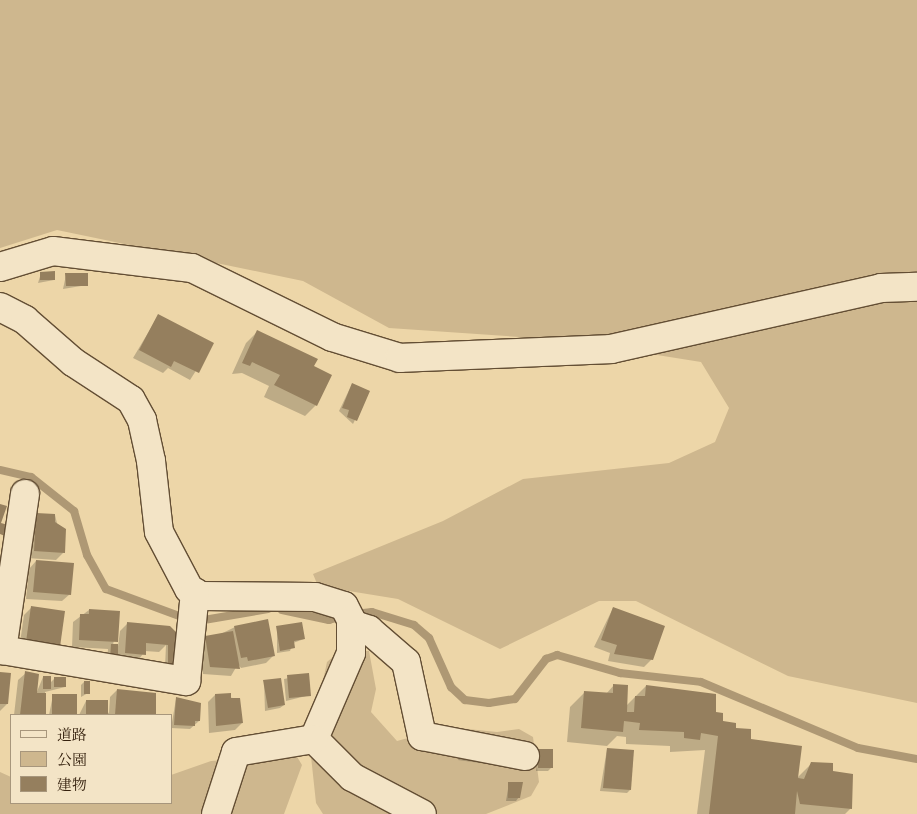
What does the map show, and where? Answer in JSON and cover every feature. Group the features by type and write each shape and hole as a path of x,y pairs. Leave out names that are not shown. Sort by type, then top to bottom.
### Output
{"street":[{"path":"0,267 53,251 192,268 332,337 400,358 611,349 882,288 917,287"},
{"path":"0,307 25,320 73,362 131,400 142,420 151,460 160,532 192,610 186,681 2,650 25,494"},
{"path":"192,610 201,596 315,597 369,630 406,662 422,736 524,756"},
{"path":"314,739 341,685 351,653 349,617"},
{"path":"216,814 236,752 314,739"},
{"path":"314,739 352,777 422,814"}],"green space":[{"path":"0,0 917,0 917,703 788,676 636,601 599,601 500,649 398,599 318,586 313,574 443,521 523,479 669,463 715,442 729,408 701,362 563,340 389,328 303,281 57,230 0,248"},
{"path":"340,651 369,651 376,689 371,712 397,741 448,727 497,732 519,729 533,737 539,782 531,796 486,814 323,814 316,803 307,719 321,690 327,662"},
{"path":"296,755 302,765 284,814 0,814 0,772 10,777 10,804 172,804 172,775 211,761"}],"building":[{"path":"55,271 55,280 40,280 40,272"},
{"path":"65,273 88,273 88,286 66,286"},
{"path":"158,314 214,343 199,373 174,361 171,367 139,350"},
{"path":"257,330 318,359 314,366 332,375 317,406 274,385 280,375 252,362 250,366 242,363"},
{"path":"352,383 370,391 357,421 347,417 349,410 342,408"},
{"path":"0,504 7,506 1,523 8,525 5,536 0,534"},
{"path":"36,513 55,514 55,522 66,529 65,553 34,551"},
{"path":"36,560 74,563 71,595 33,592"},
{"path":"31,606 65,611 60,647 26,642"},
{"path":"613,607 665,626 653,660 614,654 617,645 601,640"},
{"path":"89,609 120,611 118,642 79,640 80,614 89,614"},
{"path":"268,619 275,656 248,661 247,657 241,658 234,626"},
{"path":"127,622 170,626 177,633 176,664 168,664 168,645 146,643 146,655 125,653"},
{"path":"302,622 305,639 294,641 295,648 280,651 276,626"},
{"path":"233,631 240,669 210,667 205,636"},
{"path":"111,644 118,644 118,659 110,659"},
{"path":"25,671 39,674 37,693 46,693 46,714 20,714"},
{"path":"0,672 11,673 8,704 0,704"},
{"path":"309,673 311,696 289,698 287,675"},
{"path":"43,676 51,676 51,689 43,689"},
{"path":"54,677 66,677 66,687 54,687"},
{"path":"281,678 285,705 268,708 263,680"},
{"path":"84,681 90,681 90,694 84,694"},
{"path":"613,684 628,685 627,712 634,712 635,696 645,696 646,685 716,694 716,712 723,713 723,721 736,723 736,728 751,729 751,739 802,746 798,778 804,779 811,762 833,763 833,771 853,774 852,809 800,804 797,791 795,814 709,814 718,736 701,733 700,740 684,738 684,732 639,730 640,723 624,721 623,732 581,728 584,691 613,693"},
{"path":"117,689 156,693 156,714 115,714"},
{"path":"231,693 231,698 240,698 243,723 216,726 215,694"},
{"path":"52,694 77,694 77,714 52,714"},
{"path":"176,697 201,703 200,721 195,721 195,726 174,725"},
{"path":"86,700 108,700 108,714 86,714"},
{"path":"607,748 634,750 631,790 603,788"},
{"path":"538,749 553,749 553,768 538,768"},
{"path":"508,782 523,782 520,798 508,798"}],"waterway":[{"path":"0,470 31,477 74,511 87,555 106,589 187,619"},
{"path":"198,621 268,609"},
{"path":"282,610 329,620 343,616"},
{"path":"355,614 372,612 414,625 429,638 451,687 465,700 489,703 515,699 546,659 557,655 620,673 701,682 858,748 917,759"}]}
